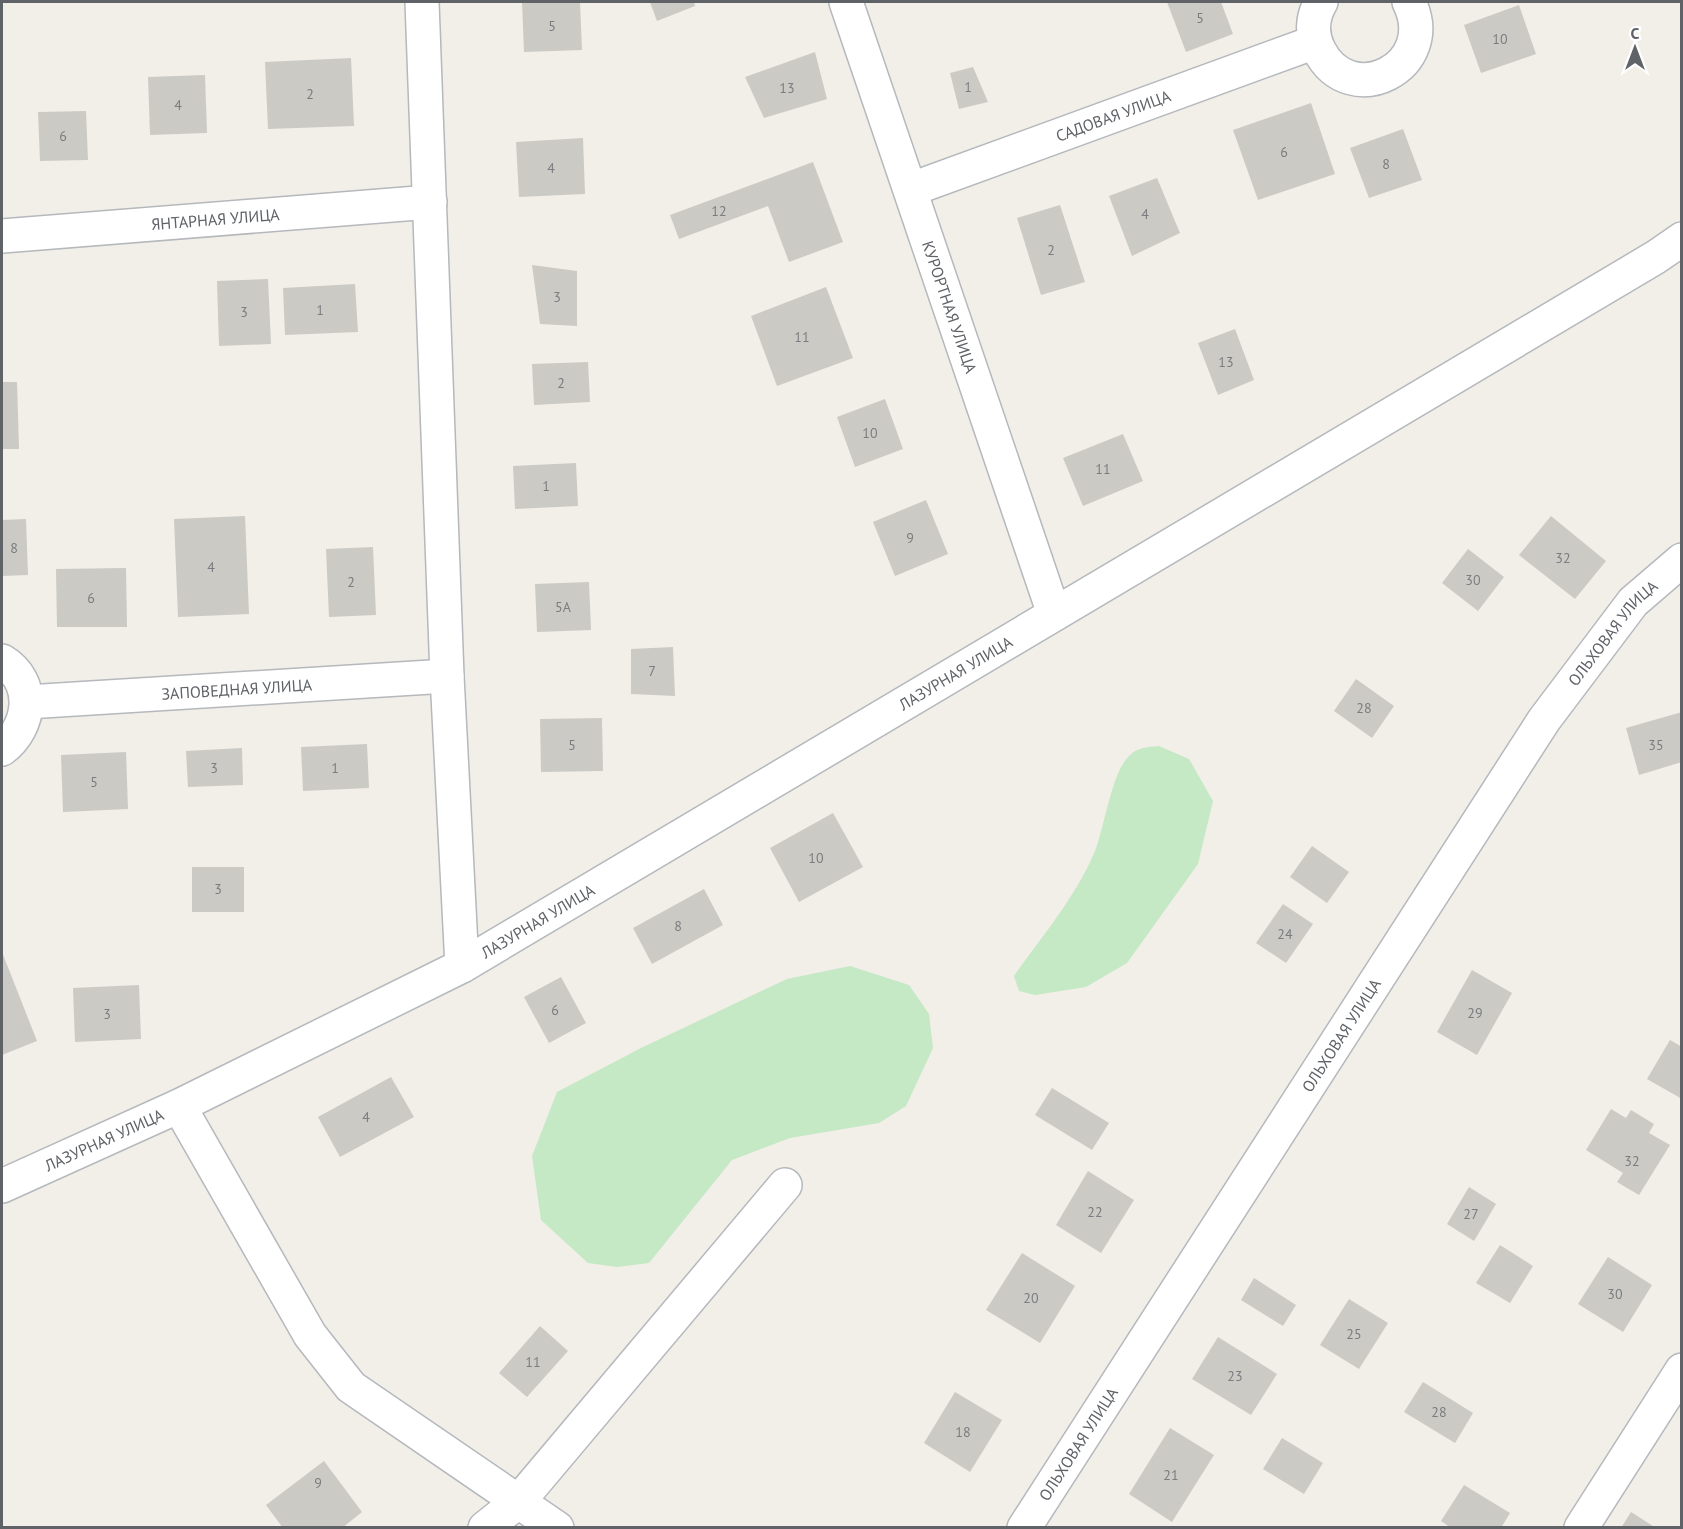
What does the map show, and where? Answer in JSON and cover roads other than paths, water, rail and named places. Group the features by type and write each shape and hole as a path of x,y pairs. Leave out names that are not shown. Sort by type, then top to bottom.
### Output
{"street":[{"path":"422,2 447,676 462,966"},
{"name":"КУРОРТНАЯ УЛИЦА","path":"846,2 912,189 1054,614"},
{"path":"1321,2 1313,26 1315,42 1323,58 1336,71 1361,79 1388,74 1402,64 1412,49 1416,32 1415,13 1409,2"},
{"name":"САДОВАЯ УЛИЦА","path":"912,189 1315,42"},
{"name":"ЯНТАРНАЯ УЛИЦА","path":"2,236 430,202"},
{"name":"ЛАЗУРНАЯ УЛИЦА","path":"2,1186 179,1106 462,966 1646,263 1682,239"},
{"name":"ОЛЬХОВАЯ УЛИЦА","path":"1024,1527 1544,720 1633,602 1682,560"},
{"path":"2,661 22,682 27,702 24,722 14,740 2,749"},
{"name":"ЗАПОВЕДНАЯ УЛИЦА","path":"27,702 447,676"},
{"path":"179,1106 310,1335 351,1387 558,1527"},
{"path":"485,1527 519,1501 785,1185"},
{"path":"1581,1527 1682,1370"}]}
